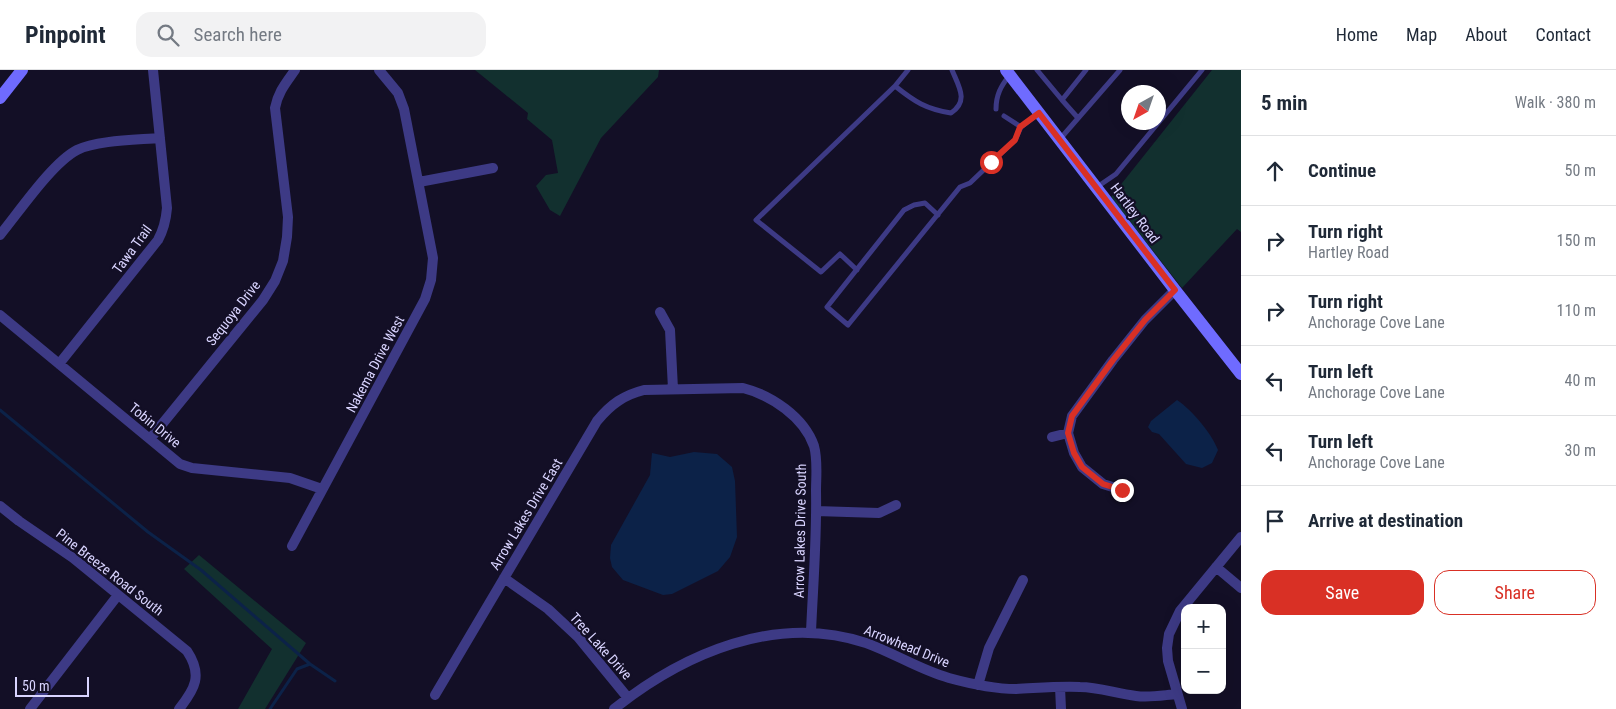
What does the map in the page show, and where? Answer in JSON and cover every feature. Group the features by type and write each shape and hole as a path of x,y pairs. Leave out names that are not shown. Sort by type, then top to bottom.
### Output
{"street":[{"path":"0,98 22,70"},
{"name":"Tawa Trail","path":"59,364 158,240 163,231 167,208 153,70"},
{"name":"Sequoya Drive","path":"150,439 263,300 275,281 283,261 288,217 276,108 281,89 295,70"},
{"name":"Nakema Drive West","path":"292,546 425,299 431,280 433,258 404,109 398,94 379,70"},
{"name":"Hartley Road","path":"1008,72 1241,374"},
{"path":"0,235 65,157 92,145 160,138"},
{"path":"419,182 493,168"},
{"path":"1122,490 1103,484 1082,467 1074,453 1068,433 1072,416 1145,320 1175,290"},
{"path":"660,312 670,330 673,389"},
{"name":"Tobin Drive","path":"0,315 180,464 192,468 290,478 322,490"},
{"name":"Arrow Lakes Drive South","path":"673,389 743,388 756,391 771,398 798,420 808,433 815,452 816,511 811,632"},
{"name":"Arrow Lakes Drive East","path":"435,694 597,420 616,401 629,394 644,390 673,389"},
{"path":"1052,437 1068,433"},
{"path":"816,511 879,512 896,504"},
{"name":"Pine Breeze Road South","path":"0,506 73,558 187,651 195,668 194,686 179,709"},
{"path":"1182,709 1168,661 1169,634 1180,611 1241,537"},
{"path":"1216,567 1241,588"},
{"name":"Tree Lake Drive","path":"504,578 548,609 578,637 628,698"},
{"path":"978,685 989,648 1023,580"},
{"path":"30,709 118,595"},
{"name":"Arrowhead Drive","path":"614,709 671,670 710,650 752,638 779,633 811,632 866,643 948,678 978,685 1014,689 1095,688 1142,697 1177,694"},
{"path":"1060,687 1061,709"}],"lane":[{"path":"856,270 840,254 821,272 756,220 895,86 908,70"},
{"path":"895,86 915,102 936,110 951,113 960,107 962,97 952,70"},
{"path":"1037,70 1078,118"},
{"path":"1062,100 1086,70"},
{"path":"1060,139 1120,70"},
{"path":"1097,187 1116,174 1202,70"},
{"path":"996,109 996,98 1008,72"},
{"path":"938,214 925,203 914,205 904,210 827,308 848,325 960,187 970,184 1015,140 1020,127 1039,113"},
{"path":"1004,116 1020,127"}],"green space":[{"path":"475,70 659,70 658,77 601,138 560,216 550,210 536,186 546,175 558,173 552,140 527,119 528,113"},
{"path":"1212,70 1241,70 1241,232 1237,229 1182,288 1111,197"},
{"path":"199,555 306,643 265,709 238,709 272,649 184,569"}],"water":[{"path":"1177,400 1201,423 1218,450 1212,463 1202,468 1186,464 1159,434 1152,432 1148,427 1151,421"},
{"path":"694,452 717,454 732,467 735,481 737,537 730,557 718,571 672,594 663,595 623,580 612,567 610,558 611,545 650,475 652,453 670,457"}],"waterway":[{"path":"0,410 148,532 201,570 310,664 335,681"},
{"path":"270,709 297,669 310,664"}],"route":[{"path":"991,162 1015,140 1020,127 1039,113 1175,290 1145,320 1072,416 1068,433 1074,453 1082,467 1103,484 1122,490"}]}
